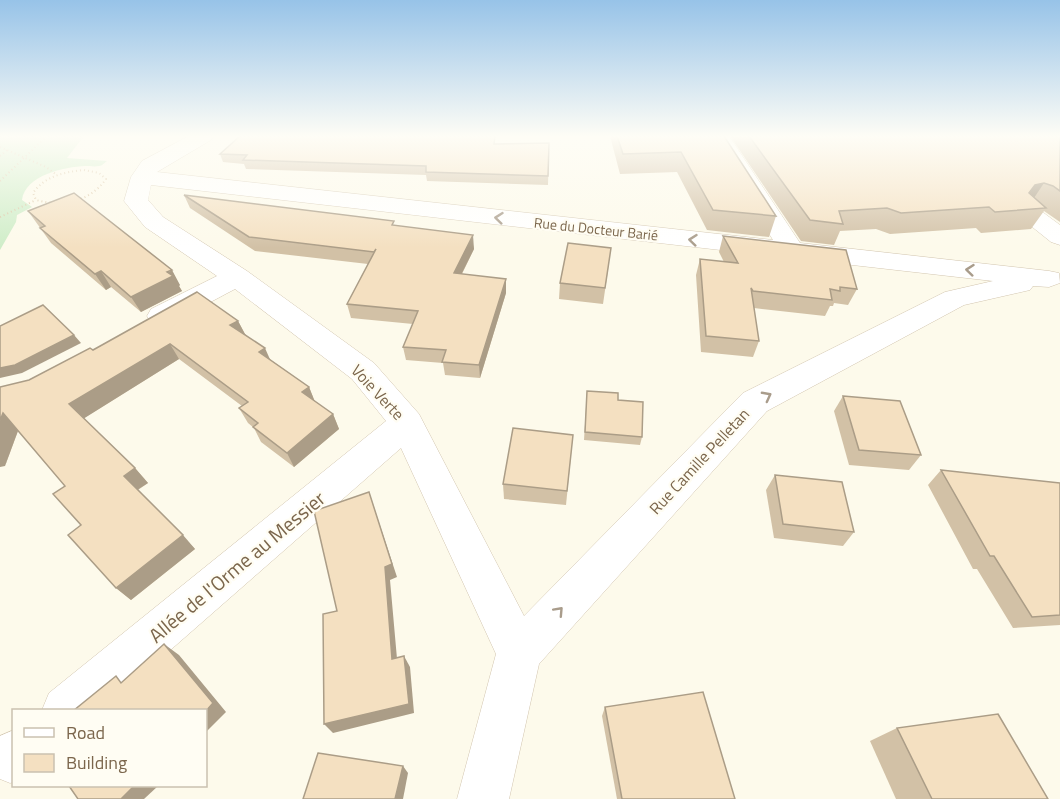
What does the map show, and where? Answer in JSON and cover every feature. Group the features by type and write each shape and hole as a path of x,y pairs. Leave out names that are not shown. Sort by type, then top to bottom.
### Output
{"street":[{"path":"142,177 145,173"},
{"path":"743,173 792,250"},
{"name":"Rue du Docteur Barié","path":"142,177 1055,278"},
{"name":"Voie Verte","path":"142,177 136,201 154,222 237,277 363,371 407,423 519,653"},
{"path":"1029,213 1060,237"},
{"path":"134,331 237,277"},
{"name":"Rue Camille Pelletan","path":"483,799 519,653 755,402 955,298 1055,278"},
{"name":"Allée de l'Orme au Messier","path":"68,709 407,423"}],"path":[{"path":"36,200 33,194 36,187 57,175 66,173"},
{"path":"0,217 36,200 53,204 82,198 102,186 106,179 101,173"}],"green space":[{"path":"0,173 49,173 30,184 25,191 22,200 32,207 17,215 16,222 0,250"}],"building":[{"path":"465,173 548,173 548,176"},
{"path":"693,173 748,173 776,216 713,210"},
{"path":"776,173 1060,173 1060,191 1044,183 1035,185 1029,193 1046,208 995,212 989,207 901,213 887,208 839,211 843,224 810,220"},
{"path":"74,193 172,270 167,272 173,276 131,297 101,271 95,274 40,228 45,226 28,211"},
{"path":"184,195 394,221 392,225 473,235 454,273 506,279 479,365 442,362 446,350 403,347 418,311 347,304 376,249 374,252 249,237"},
{"path":"723,236 846,250 857,289 840,287 840,291 830,289 832,300 753,291 751,288 759,341 706,336 700,259 738,263"},
{"path":"568,243 611,248 605,288 560,283"},
{"path":"197,292 238,321 230,325 265,348 259,352 309,387 302,392 333,414 287,453 253,427 258,423 239,408 248,402 170,344 69,404 135,468 124,476 183,535 116,588 68,535 81,525 53,494 65,486 3,413 0,421 0,387 29,380 90,348 93,350"},
{"path":"43,305 74,335 15,365 0,368 0,326"},
{"path":"587,391 618,393 618,400 643,402 642,437 585,432"},
{"path":"843,396 900,401 921,455 859,450"},
{"path":"513,428 573,435 567,491 503,484"},
{"path":"941,470 1060,483 1060,615 1032,617 994,556 990,556"},
{"path":"775,475 842,482 854,532 783,524"},
{"path":"369,492 392,564 385,567 392,659 404,656 409,704 324,724 323,614 337,611 314,511"},
{"path":"164,644 213,703 207,710 75,709 116,676 121,683"},
{"path":"703,692 735,799 622,799 605,707"},
{"path":"998,714 1048,799 932,799 897,728"},
{"path":"318,753 403,766 395,799 303,799"},
{"path":"70,787 133,787 121,799 78,799"}]}
